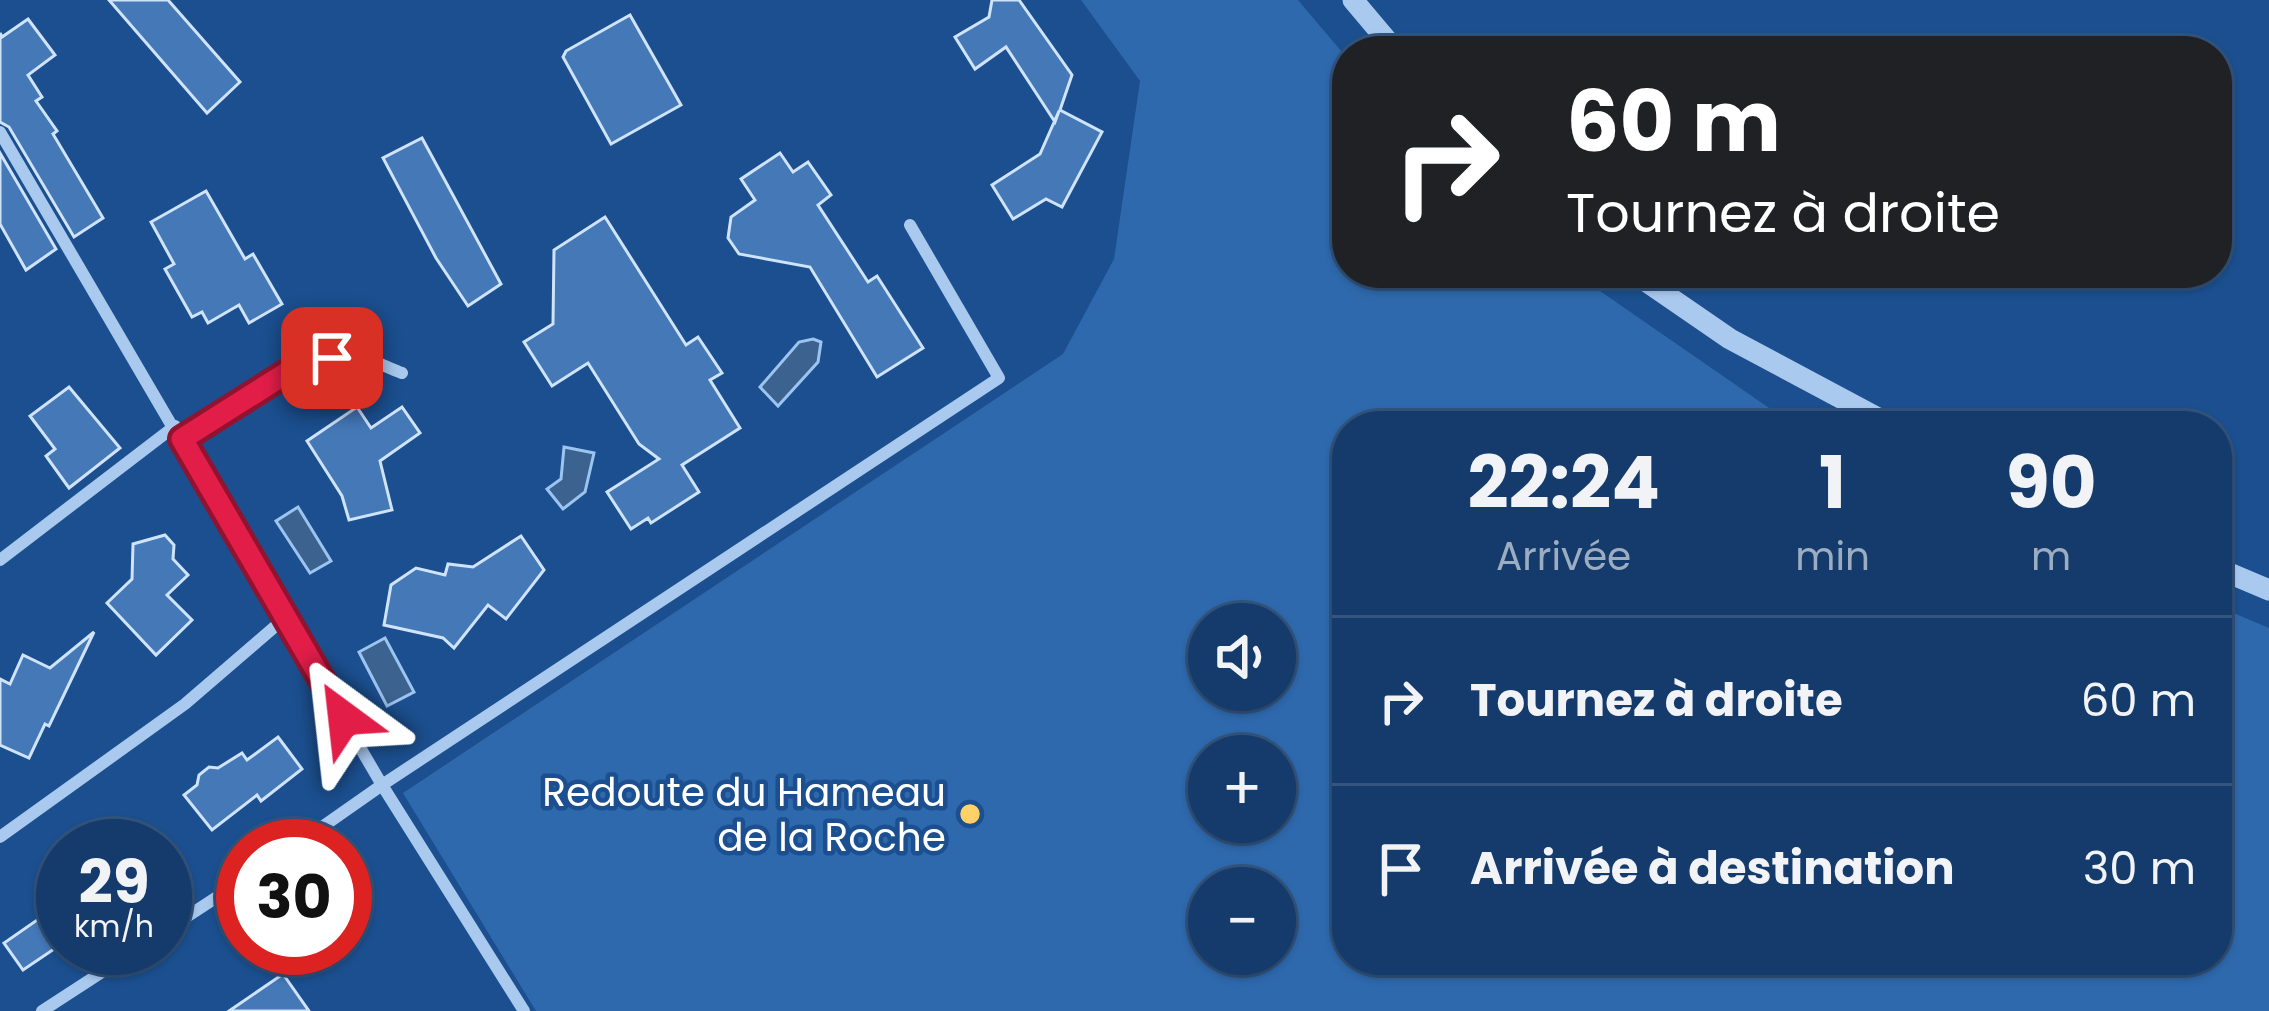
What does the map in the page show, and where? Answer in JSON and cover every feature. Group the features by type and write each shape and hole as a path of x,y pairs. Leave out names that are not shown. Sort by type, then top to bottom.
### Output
{"street":[{"path":"1353,0 1383,36"},
{"path":"0,132 382,785 524,1011"},
{"path":"334,819 999,378 910,225"},
{"path":"1656,288 1730,339 1865,411"},
{"path":"0,560 178,432 299,365 332,358 368,360 402,373"},
{"path":"2232,574 2269,590"},
{"path":"0,837 185,704 286,617"},
{"path":"42,1011 97,975"}],"shaded area":[{"path":"1081,0 1298,0 1332,40 1332,288 1596,288 1773,411 1332,411 1332,975 2232,975 2232,612 2269,628 2269,1011 536,1011 403,793 1063,354 1114,259 1140,81"},
{"path":"799,342 821,342 818,362 778,406 760,387"},
{"path":"564,447 594,453 585,492 563,509 547,489 561,479"},
{"path":"298,507 331,561 310,573 276,521"},
{"path":"385,638 414,692 387,706 359,652"}],"building":[{"path":"109,0 168,0 240,82 207,113"},
{"path":"992,0 1019,0 1072,75 1060,110 1102,132 1062,207 1046,199 1013,219 992,185 1040,154 1054,121 1006,47 975,69 955,37 989,17"},
{"path":"630,15 681,105 611,144 563,57"},
{"path":"28,19 55,55 28,75 42,97 36,101 103,218 74,237 9,127 0,122 0,33 2,37"},
{"path":"422,138 501,284 468,306 436,258 383,158"},
{"path":"0,153 56,249 26,270 0,224"},
{"path":"780,153 793,172 808,162 831,195 818,205 868,282 877,276 923,348 877,377 810,267 739,254 728,238 731,217 755,200 741,179"},
{"path":"206,191 245,259 253,254 282,304 249,323 239,305 208,323 202,312 192,317 165,269 174,264 151,222"},
{"path":"605,217 686,345 698,337 722,373 710,380 740,428 682,465 699,492 651,523 648,518 631,529 607,492 659,459 639,444 588,363 552,386 524,342 553,324 554,250"},
{"path":"69,387 120,448 69,488 46,456 55,449 30,416"},
{"path":"357,407 371,428 402,407 420,433 380,461 392,510 349,520 342,496 307,441"},
{"path":"165,535 174,545 173,559 188,575 167,595 192,620 156,655 107,603 132,579 133,544"},
{"path":"521,536 544,570 506,619 488,605 454,648 443,638 384,625 391,585 416,568 445,575 448,564 473,567"},
{"path":"94,632 29,758 0,745 0,679 10,684 23,655 50,668"},
{"path":"278,737 302,769 261,801 257,795 226,819 216,819 212,830 184,795 209,767 218,768 242,753 247,760"},
{"path":"36,921 36,961 23,970 4,943"},
{"path":"284,975 309,1011 229,1011"}],"place":[{"name":"Redoute du Hameau de la Roche","path":"970,814"}],"route":[{"path":"332,358 299,365 182,439 344,718"}]}
